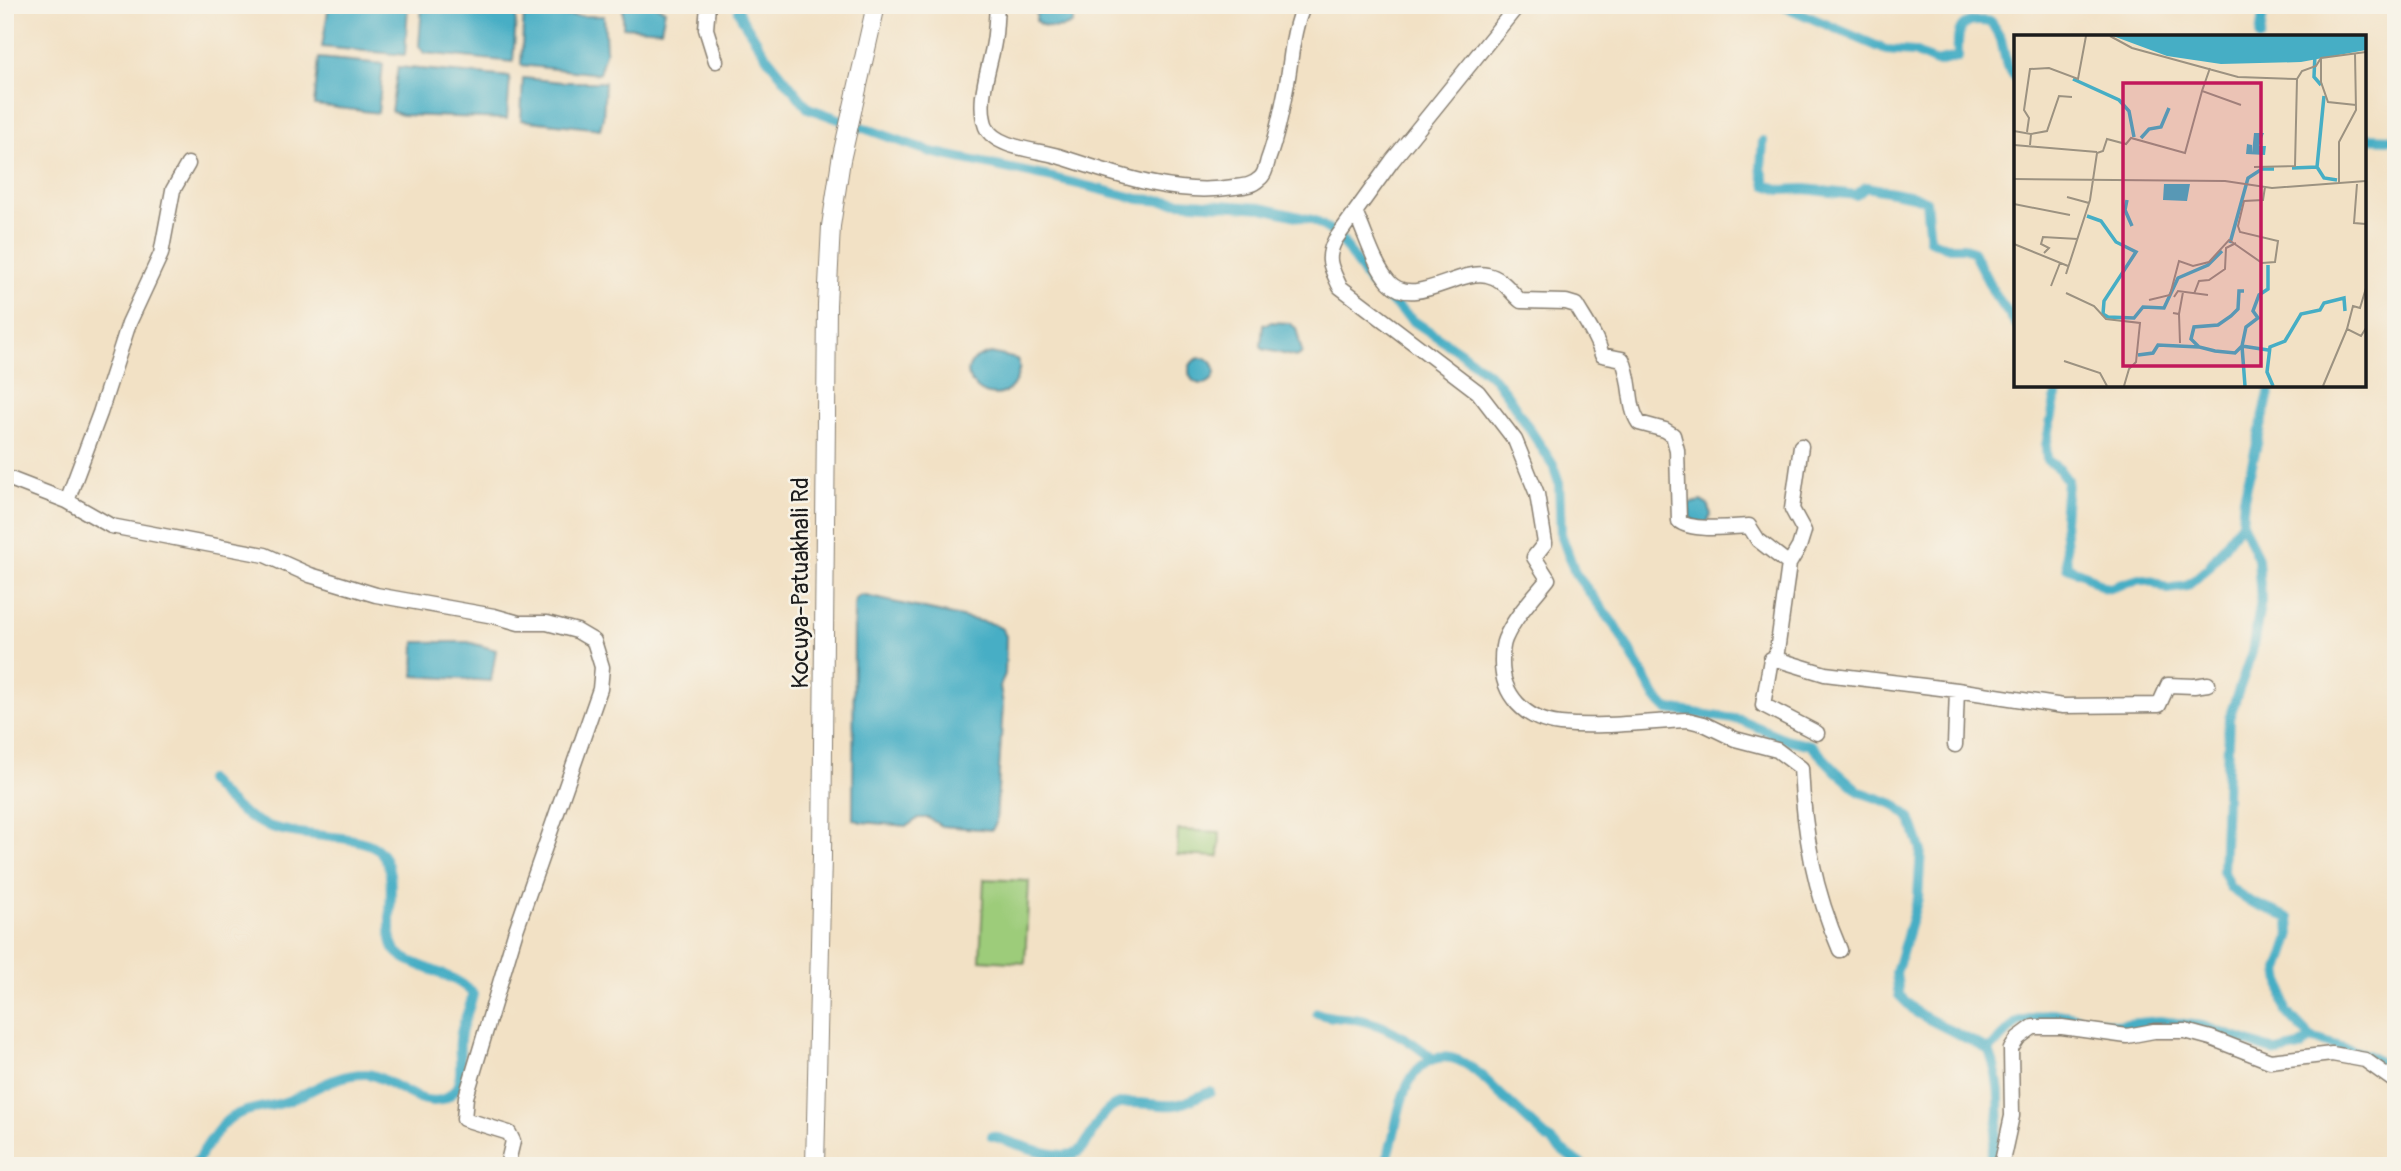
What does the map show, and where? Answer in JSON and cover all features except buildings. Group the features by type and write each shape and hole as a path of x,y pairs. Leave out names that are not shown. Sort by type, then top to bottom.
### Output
{"main road":[{"name":"Kocuya-Patuakhali Rd","path":"815,1166 822,856 827,305 831,226 846,138 876,5"}],"street":[{"path":"708,5 706,29 716,61"},
{"path":"997,5 984,112 987,129 997,139 1012,146 1054,155 1131,180 1196,190 1215,190 1250,185 1263,176 1272,150 1287,84 1296,21 1304,5"},
{"path":"1518,5 1392,161 1335,240 1328,254 1330,267 1340,287 1478,392 1515,440 1537,494 1545,543 1534,557 1548,579 1517,617 1504,641 1503,681 1508,693 1527,713 1558,724 1688,720 1704,724 1735,739 1777,750 1801,768 1811,864 1824,914 1840,950"},
{"path":"67,501 100,413 129,323 161,254 173,190 188,164"},
{"path":"1352,218 1371,245 1377,267 1400,291 1428,289 1479,274 1490,275 1503,282 1521,301 1566,302 1576,305 1589,330 1597,336 1602,355 1622,359 1629,372 1633,414 1639,423 1673,435 1677,450 1679,521 1694,527 1749,526 1758,540 1789,564"},
{"path":"1776,659 1789,564 1804,531 1792,509 1801,446"},
{"path":"5,477 67,501 111,526 265,555 310,575 376,595 519,622 547,622 577,631 594,641 602,667 600,689 515,933 466,1097 464,1119 509,1133 513,1140 507,1166"},
{"path":"1817,733 1763,705 1771,659 1825,674 2063,706 2159,705 2168,685 2194,687 2208,684"},
{"path":"1955,745 1956,690"},
{"path":"2001,1166 2012,1116 2011,1049 2018,1038 2033,1027 2063,1027 2127,1036 2154,1031 2185,1031 2270,1061 2332,1054 2365,1060 2396,1083"}],"green space":[{"path":"1178,830 1220,832 1219,857 1177,855"},
{"path":"984,879 1029,881 1025,963 980,960"}],"water":[{"path":"329,5 408,5 405,55 322,47"},
{"path":"422,5 517,5 513,62 424,53 419,46"},
{"path":"623,5 654,5 665,10 661,30 623,27"},
{"path":"1037,5 1066,5 1073,11 1073,23 1059,28 1039,24 1036,21"},
{"path":"524,11 560,16 604,16 606,50 599,74 521,65"},
{"path":"319,58 383,64 378,113 314,105"},
{"path":"398,67 510,77 507,119 402,115 391,111"},
{"path":"523,78 605,82 600,129 521,120"},
{"path":"1271,322 1289,323 1296,328 1302,352 1300,355 1296,357 1263,349 1263,325"},
{"path":"991,353 1017,359 1019,365 1016,380 1007,391 996,395 985,393 969,378 969,368 975,359"},
{"path":"1202,358 1211,362 1215,371 1211,380 1202,384 1193,380 1189,371 1193,362"},
{"path":"1701,501 1709,506 1711,515 1706,525 1691,520 1688,504"},
{"path":"861,595 993,624 1002,629 1006,636 1005,674 1000,686 1003,704 996,823 992,830 941,826 928,818 919,818 907,826 853,819 854,607 855,599"},
{"path":"415,642 468,642 496,650 491,681 414,676"}],"waterway":[{"path":"737,5 742,19 767,57 808,108 931,152 1139,199 1262,208 1313,220 1342,241 1369,282 1412,320 1494,378 1553,465 1559,483 1561,534 1575,573 1618,630 1656,698 1667,709 1741,720 1785,739 1811,745 1860,792 1894,804 1910,818 1921,849 1918,898 1896,973 1899,995 1917,1013 1989,1050 1999,1094 1996,1135 1989,1166"},
{"path":"1781,5 1886,50 1914,52 1936,62 1958,57 1959,32 1966,23 1991,22 2001,39 2007,67 2014,76"},
{"path":"2260,35 2264,5"},
{"path":"2366,138 2396,139"},
{"path":"1763,141 1761,168 1766,185 1781,190 1805,189 1856,195 1866,187 1914,196 1926,201 1930,240 1946,247 1964,247 1973,252 1994,293 2014,321"},
{"path":"2058,387 2046,446 2047,460 2059,469 2067,480 2064,520 2067,567 2084,574 2103,587 2110,588 2139,579 2168,589 2187,586 2208,568 2242,522 2244,498 2271,387"},
{"path":"2242,522 2258,559 2261,601 2252,652 2229,718 2223,872 2230,888 2249,901 2289,918 2290,937 2279,970 2286,1012 2311,1038 2367,1055 2396,1072"},
{"path":"193,1166 219,1129 235,1115 285,1102 344,1077 365,1074 385,1080 420,1098 432,1101 443,1099 453,1092 459,1081 461,1034 473,994 454,979 406,959 393,946 389,868 376,848 358,841 287,831 259,822 234,806 208,780"},
{"path":"1317,1013 1380,1026 1433,1059"},
{"path":"1989,1050 2017,1022 2052,1013 2118,1025 2159,1021 2202,1026 2277,1052 2300,1047 2311,1038"},
{"path":"1384,1166 1402,1100 1411,1079 1418,1069 1428,1062 1445,1057 1459,1060 1485,1079 1552,1142 1584,1166"},
{"path":"992,1136 1046,1153 1068,1155 1081,1150 1102,1117 1116,1105 1175,1105 1210,1092"}]}
